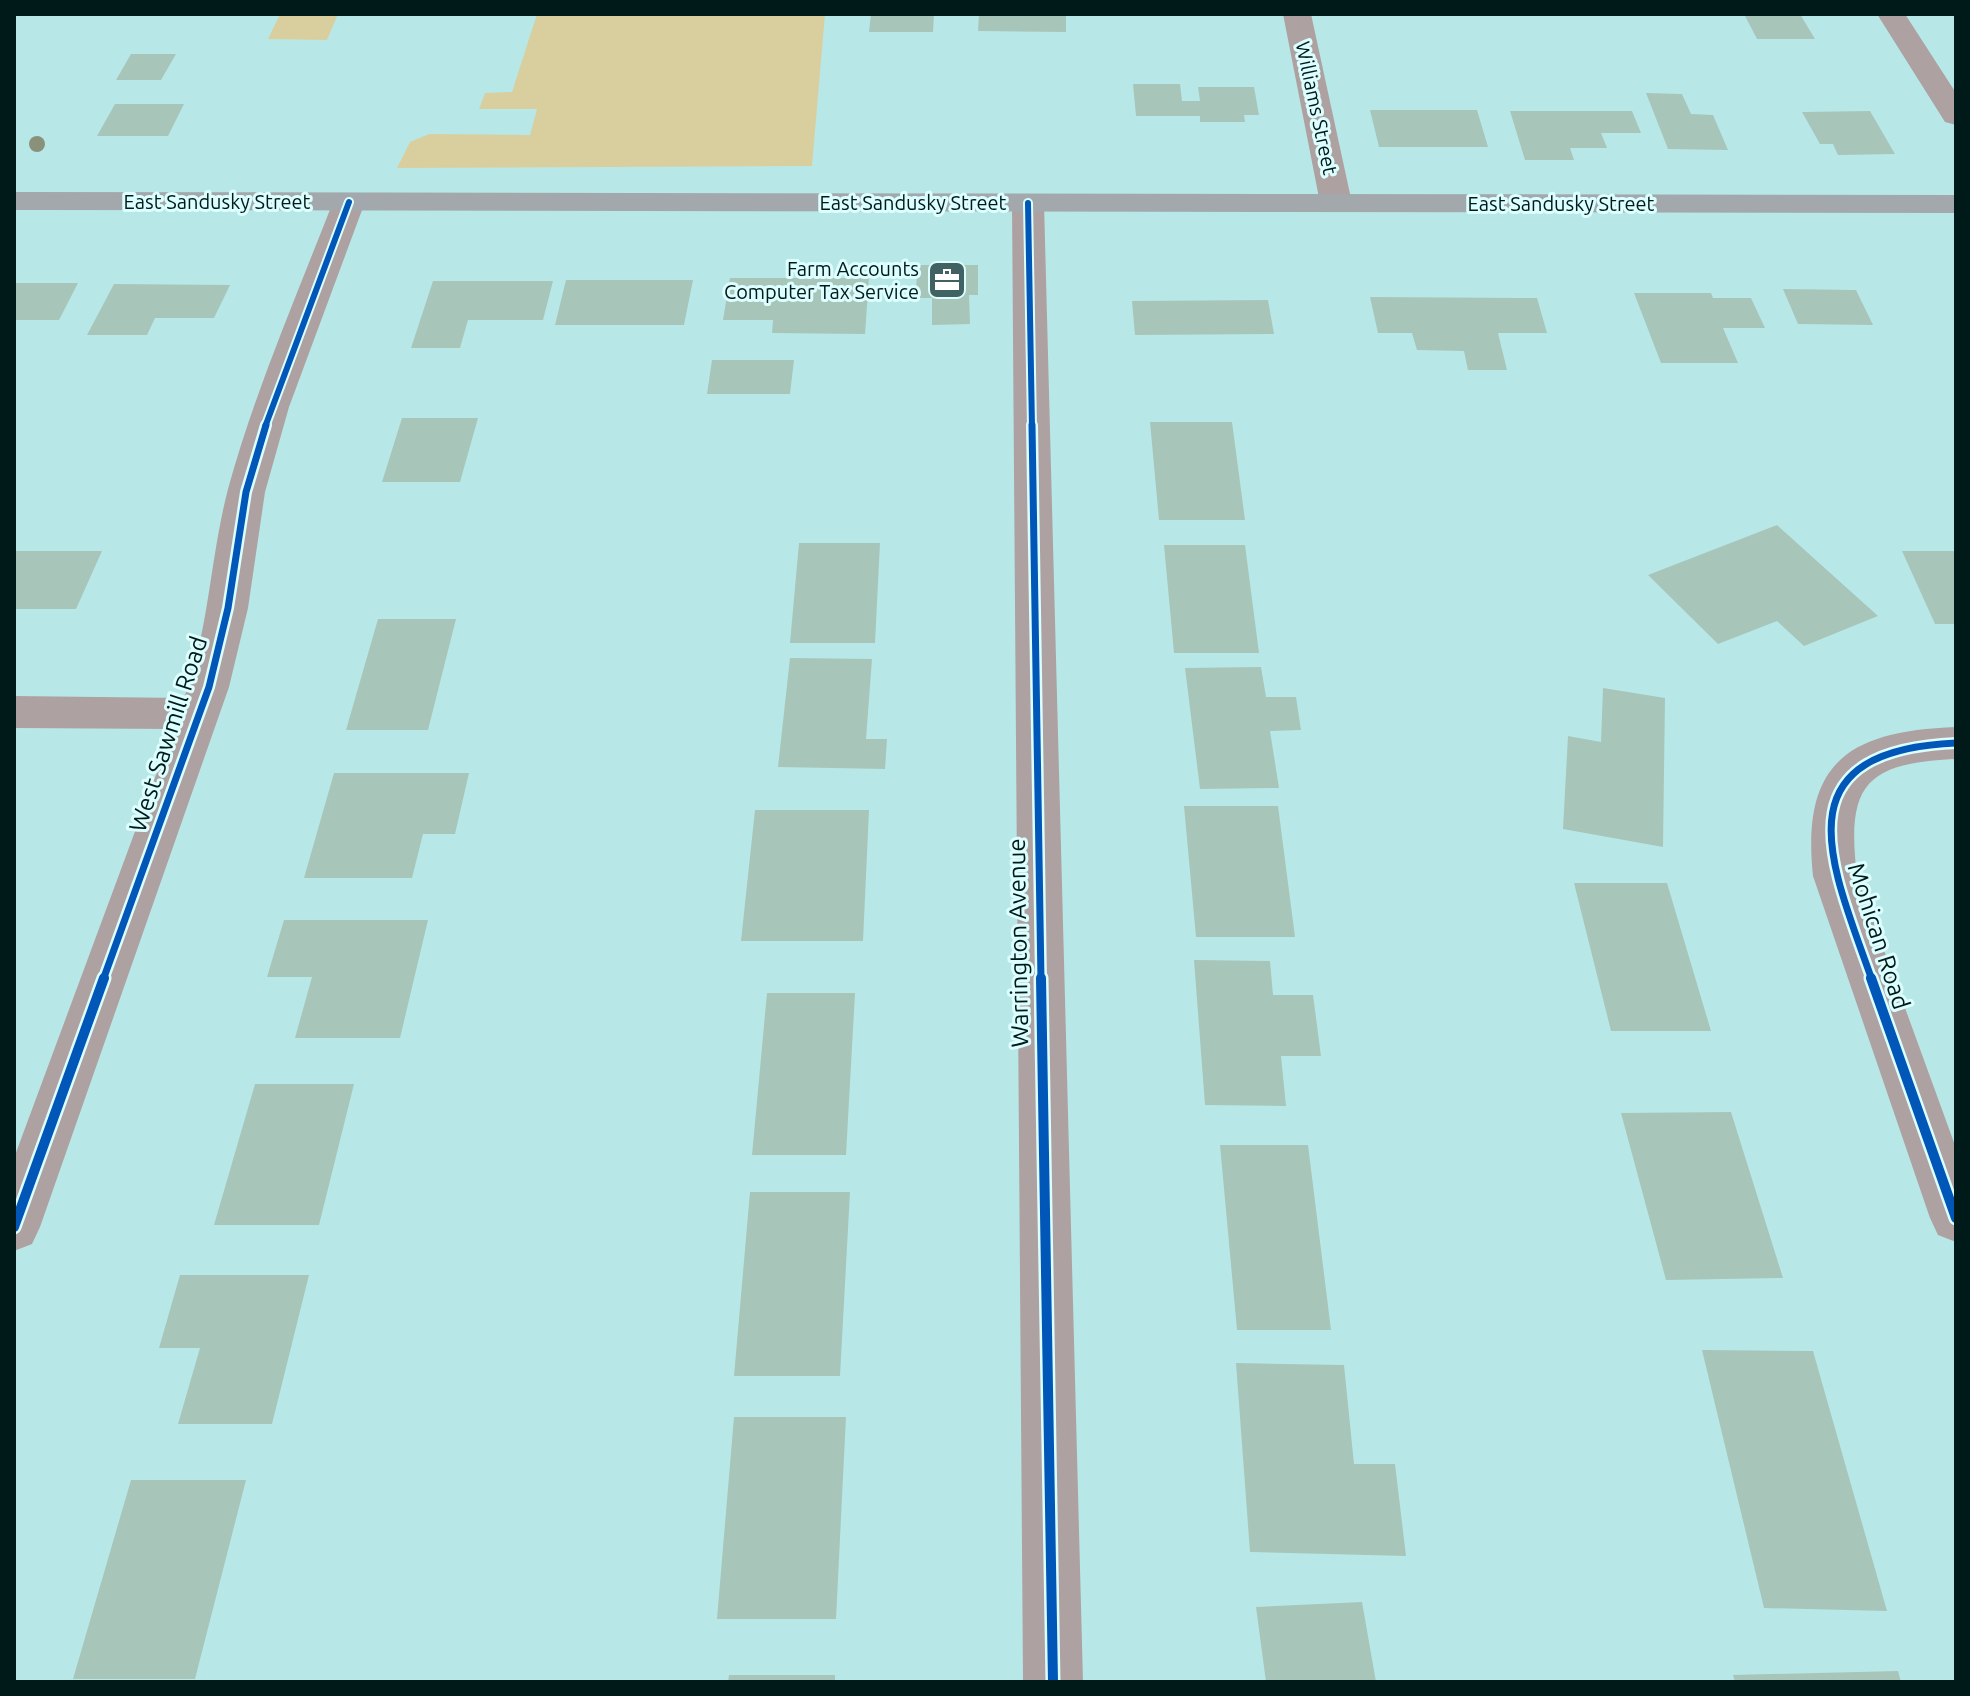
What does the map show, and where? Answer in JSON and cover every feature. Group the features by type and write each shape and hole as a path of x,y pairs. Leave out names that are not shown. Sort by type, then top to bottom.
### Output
{"main road":[{"name":"East Sandusky Street","path":"14,201 1956,204"}],"street":[{"name":"Williams Street","path":"1297,14 1336,203"},
{"path":"1891,14 1956,116"},
{"name":"West Sawmill Road","path":"14,1227 199,714 228,608 246,492 271,407 349,202"},
{"name":"Warrington Avenue","path":"1028,203 1038,975 1053,1682"},
{"path":"14,712 199,714"},
{"name":"Mohican Road","path":"1956,743 1935,742 1883,753 1859,765 1840,788 1830,816 1830,847 1835,876 1956,1218"}],"shaded area":[{"path":"280,14 338,14 327,40 268,39"},
{"path":"537,14 825,14 812,166 397,168 410,142 429,134 530,135 537,109 479,109 485,93 512,92"}],"building":[{"path":"871,14 934,14 933,32 869,32"},
{"path":"979,14 1066,14 1066,32 978,31"},
{"path":"1744,14 1800,14 1815,39 1757,39"},
{"path":"131,54 176,54 161,80 116,80"},
{"path":"1133,84 1180,84 1182,101 1200,101 1198,87 1254,87 1259,115 1244,115 1245,122 1200,122 1200,116 1136,116"},
{"path":"1646,93 1682,94 1691,114 1713,115 1728,150 1668,149"},
{"path":"115,104 184,104 168,136 97,136"},
{"path":"1370,110 1477,110 1488,147 1379,147"},
{"path":"1510,111 1632,111 1641,133 1601,133 1607,148 1570,148 1574,160 1525,160"},
{"path":"1870,111 1895,154 1838,155 1833,144 1820,144 1802,112"},
{"name":"Farm Accounts Computer Tax Service","path":"917,265 978,265 978,295 969,295 970,324 932,325 932,298 916,298"},
{"path":"730,278 869,278 865,334 772,333 773,320 723,320"},
{"path":"566,280 693,280 684,325 555,325"},
{"path":"433,281 553,281 543,320 468,320 460,348 411,348"},
{"path":"14,283 78,283 59,320 14,320"},
{"path":"114,284 230,285 214,318 155,318 147,335 87,335"},
{"path":"1783,289 1856,290 1873,325 1798,324"},
{"path":"1634,293 1711,293 1713,298 1751,298 1765,328 1723,328 1738,363 1661,363"},
{"path":"1370,297 1537,298 1547,333 1498,333 1507,370 1468,370 1464,351 1417,350 1412,333 1378,333"},
{"path":"1268,300 1274,334 1135,335 1132,301"},
{"path":"712,360 794,360 790,394 707,394"},
{"path":"402,418 478,418 460,482 382,482"},
{"path":"1150,422 1232,422 1245,520 1159,520"},
{"path":"1777,525 1878,616 1804,646 1777,621 1718,644 1648,575"},
{"path":"799,543 880,543 875,643 790,643"},
{"path":"1164,545 1245,545 1259,653 1174,653"},
{"path":"14,551 102,551 76,609 14,609"},
{"path":"1902,551 1956,551 1956,624 1935,624"},
{"path":"378,619 456,619 428,730 346,730"},
{"path":"790,658 872,659 866,739 887,739 885,769 778,767"},
{"path":"1261,667 1266,697 1296,697 1301,730 1270,731 1279,788 1200,789 1185,668"},
{"path":"1603,688 1665,698 1663,847 1563,829 1568,736 1601,742"},
{"path":"334,773 469,773 455,834 423,834 412,878 304,878"},
{"path":"1184,806 1278,806 1295,937 1196,937"},
{"path":"755,810 869,810 863,941 741,941"},
{"path":"1574,883 1667,883 1711,1031 1611,1031"},
{"path":"284,920 428,920 400,1038 295,1038 312,977 267,977"},
{"path":"1194,960 1270,961 1273,995 1313,995 1321,1056 1281,1056 1286,1106 1205,1105"},
{"path":"767,993 855,993 846,1155 752,1155"},
{"path":"255,1084 354,1084 319,1225 214,1225"},
{"path":"1731,1112 1783,1278 1666,1280 1621,1113"},
{"path":"1220,1145 1308,1145 1331,1330 1237,1330"},
{"path":"750,1192 850,1192 840,1376 734,1376"},
{"path":"180,1275 309,1275 272,1424 178,1424 200,1348 159,1348"},
{"path":"1702,1350 1813,1351 1887,1611 1764,1608"},
{"path":"1236,1363 1344,1365 1354,1464 1395,1464 1406,1556 1250,1552"},
{"path":"734,1417 846,1417 836,1619 717,1619"},
{"path":"131,1480 246,1480 195,1679 73,1679"},
{"path":"1362,1602 1376,1682 1266,1682 1256,1607"},
{"path":"1898,1671 1901,1682 1735,1682 1733,1675"},
{"path":"729,1675 835,1675 835,1682 728,1682"}],"cycle path":[{"path":"14,1227 209,687 228,608 246,492 271,407 349,202"},
{"path":"1028,203 1053,1682"},
{"path":"1956,743 1922,744 1894,750 1871,759 1853,772 1840,791 1833,814 1831,842 1835,876 1956,1218"}],"place":[{"name":"Farm Accounts Computer Tax Service","path":"947,280"}]}
